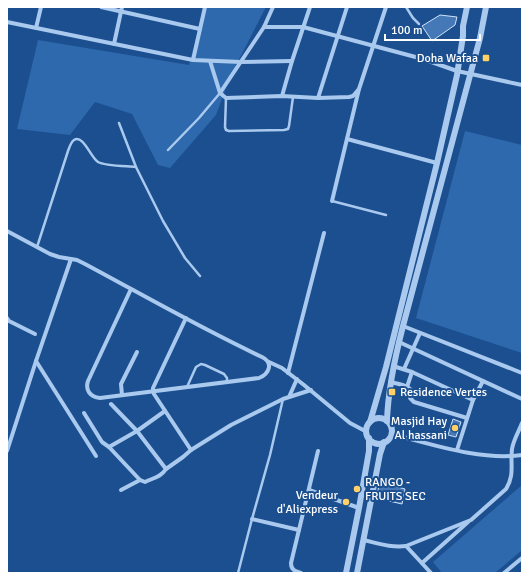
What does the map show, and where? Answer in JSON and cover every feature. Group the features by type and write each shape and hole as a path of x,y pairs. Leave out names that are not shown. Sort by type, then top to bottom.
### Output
{"street":[{"path":"36,28 41,7"},
{"path":"101,7 122,9 200,29"},
{"path":"192,60 205,7"},
{"path":"220,93 264,27 273,7"},
{"path":"282,96 310,7"},
{"path":"318,98 347,7"},
{"path":"332,201 359,89 386,7"},
{"path":"346,573 369,451 367,428 386,367 437,163 457,71 467,7"},
{"path":"387,421 387,406 393,366 480,38 486,7"},
{"path":"114,44 122,9"},
{"path":"7,22 192,60 241,62 292,61"},
{"path":"264,27 304,27 423,59 457,71 522,85"},
{"path":"210,61 220,93 226,98 282,96 318,98 349,97 359,89"},
{"path":"347,139 437,163"},
{"path":"7,231 55,256 81,262 282,368 350,423 367,432"},
{"path":"288,373 324,233"},
{"path":"7,451 71,259"},
{"path":"132,289 87,384 89,393 94,397 100,398 261,377 268,369 269,362"},
{"path":"7,318 35,334"},
{"path":"186,318 153,388 153,391 191,450"},
{"path":"403,326 522,373"},
{"path":"404,370 420,332"},
{"path":"399,342 522,399"},
{"path":"122,395 121,384 137,352"},
{"path":"36,361 96,456"},
{"path":"393,366 412,372 473,400"},
{"path":"407,387 412,372"},
{"path":"289,397 297,379"},
{"path":"456,450 473,400 483,381"},
{"path":"390,382 407,387 411,390 412,392 410,398 414,402 468,418"},
{"path":"84,413 102,442 109,447 140,480 145,482 162,474 166,469 191,450 230,425 283,399 311,390"},
{"path":"111,404 137,431 166,469"},
{"path":"109,447 137,431 165,411"},
{"path":"357,573 380,454 384,442 391,434 391,427 387,421 380,418 370,422"},
{"path":"422,563 506,489 511,478 512,446 522,423"},
{"path":"391,434 456,450 495,456 512,457 522,455"},
{"path":"369,438 374,442 384,442"},
{"path":"301,573 295,572 291,566 298,530 318,451"},
{"path":"121,490 140,480"},
{"path":"309,490 359,508"},
{"path":"252,518 298,530"},
{"path":"363,540 398,547 406,546 471,520"},
{"path":"406,546 431,573"},
{"path":"504,573 522,558"}],"lane":[{"path":"406,7 419,24"},
{"path":"168,150 199,118 220,93"},
{"path":"226,98 225,127 226,130 237,132 288,129 290,126 293,97"},
{"path":"119,123 136,166 163,221 185,258 200,276"},
{"path":"37,247 68,151 73,140 78,139 84,142 91,156 97,162 136,166"},
{"path":"332,201 386,215"},
{"path":"187,387 196,367 201,364 224,374 227,378 227,382"},
{"path":"238,573 270,456 283,399"}],"shaded area":[{"path":"204,7 266,7 230,77 216,115 170,168 158,165 132,114 95,102 70,135 17,129 38,40 189,65"},
{"path":"465,131 522,145 522,353 416,318"},
{"path":"522,485 522,550 495,573 442,573 433,562"}],"building":[{"path":"440,15 457,17 455,25 432,41 422,26"},
{"name":"Masjid Hay Al hassani","path":"453,419 461,422 456,437 448,435"},
{"path":"380,482 405,489 402,504 376,498"}],"place":[{"name":"Doha Wafaa","path":"486,58"},
{"name":"Residence Vertes","path":"392,392"},
{"name":"Masjid Hay Al hassani","path":"455,428"},
{"name":"RANGO - FRUITS SEC","path":"357,489"},
{"name":"Vendeur d'Aliexpress","path":"346,502"}]}
